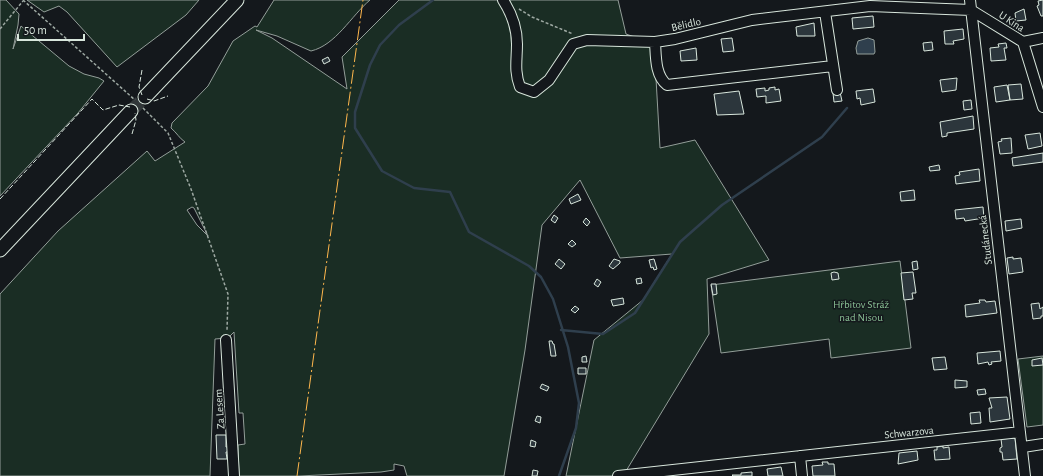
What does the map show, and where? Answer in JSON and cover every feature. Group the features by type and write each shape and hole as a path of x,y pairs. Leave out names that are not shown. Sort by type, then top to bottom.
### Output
{"main road":[{"path":"145,97 237,0"},
{"path":"0,250 131,111"}],"street":[{"name":"Bělidlo","path":"503,0 513,16 517,42 516,76 520,87 534,92 549,80 573,44 587,40 655,42 675,39 752,20 870,6 971,5"},
{"name":"U Kina","path":"971,5 1023,42 1043,107"},
{"name":"Studánecká","path":"971,5 1020,432 1023,447 1025,476"},
{"path":"825,12 837,90"},
{"path":"1023,42 1043,38"},
{"path":"655,42 658,71 661,80 667,85 833,66"},
{"name":"Za Lesem","path":"226,340 234,476"},
{"name":"Schwarzova","path":"618,476 679,473 800,456 1020,432"},
{"path":"1023,447 1043,444"},
{"path":"800,456 802,476"}],"path":[{"path":"0,29 23,0 106,76"},
{"path":"503,0 532,17 587,40"},
{"path":"168,133 191,189 228,294 226,340"}],"green space":[{"path":"0,0 6,0 19,14 13,49 21,26 69,66 84,74 104,81 78,113 0,196"},
{"path":"27,0 199,0 186,15 117,67 67,12 59,6 44,12"},
{"path":"274,0 370,0 328,43 311,51 277,36 256,30 272,38 347,89 342,57 399,0 618,0 626,34 654,44 660,148 695,140 769,260 707,279 709,334 623,476 566,476 594,340 643,300 672,254 620,258 580,180 542,225 525,350 504,476 407,476 404,466 394,464 394,470 381,472 299,476 239,476 238,445 245,444 243,413 239,413 234,332 228,338 215,339 210,476 0,476 0,294 58,231 147,151 155,161 185,142 171,128 172,123 208,86 233,41 255,26 257,27","holes":["192,207 194,208 208,236 197,225 187,210"]},
{"name":"Hřbitov Stráž nad Nisou","path":"900,261 911,348 831,358 829,339 721,353 711,285"},
{"path":"1043,356 1043,425 1027,427 1018,359"}],"water":[{"path":"868,38 874,40 874,54 857,54 856,48 858,41"}],"building":[{"path":"1043,0 1043,16 1041,16 1037,6 1039,5 1038,1"},
{"path":"1024,9 1026,20 1016,21 1015,13"},
{"path":"873,16 874,27 853,29 852,18"},
{"path":"814,23 815,36 797,36 796,27"},
{"path":"963,29 964,39 953,41 954,44 945,44 944,31"},
{"path":"732,38 734,51 723,52 721,39"},
{"path":"932,42 933,50 924,51 923,43"},
{"path":"1006,43 1007,48 1004,48 1006,60 991,61 990,48 999,47 998,44"},
{"path":"696,48 697,60 681,61 680,51"},
{"path":"328,57 330,61 324,64 322,60"},
{"path":"957,78 956,90 942,92 940,80"},
{"path":"1021,84 1023,99 1010,100 1008,85"},
{"path":"1007,85 1010,100 996,102 994,87"},
{"path":"775,87 775,90 779,89 781,101 766,103 766,96 757,97 756,89 765,88 765,91 769,90 769,88"},
{"path":"873,89 875,102 861,105 860,98 857,99 856,91"},
{"path":"739,91 744,114 717,115 714,94"},
{"path":"840,92 842,101 834,102 833,93"},
{"path":"971,100 972,109 964,110 963,101"},
{"path":"973,116 974,129 947,133 947,136 942,137 940,122"},
{"path":"1040,133 1042,146 1028,149 1025,135"},
{"path":"1011,138 1012,153 1000,154 998,142 1002,141 1001,139"},
{"path":"1043,153 1043,162 1013,166 1012,158"},
{"path":"939,165 940,170 930,171 929,167"},
{"path":"979,169 980,181 956,184 955,176 960,175 959,172"},
{"path":"914,190 915,200 901,201 900,192"},
{"path":"578,194 581,200 571,204 569,199"},
{"path":"983,207 984,218 965,221 964,218 956,219 955,210"},
{"path":"554,215 558,218 555,223 551,220"},
{"path":"586,218 590,222 587,226 583,222"},
{"path":"1021,219 1022,228 1006,231 1005,221"},
{"path":"572,240 576,244 572,247 568,244"},
{"path":"1013,257 1013,259 1021,258 1023,272 1009,274 1007,258"},
{"path":"559,259 565,264 561,269 555,264"},
{"path":"614,259 620,261 620,263 613,269 609,266"},
{"path":"654,259 657,269 654,270 653,267 651,268 649,260"},
{"path":"917,261 918,269 913,270 912,262"},
{"path":"913,272 916,293 912,293 913,299 904,300 901,273"},
{"path":"831,273 838,273 839,279 832,280"},
{"path":"641,278 642,283 637,284 636,279"},
{"path":"597,279 601,282 598,287 594,284"},
{"path":"711,284 716,284 717,294 713,295"},
{"path":"623,298 624,304 613,306 611,300"},
{"path":"979,300 985,300 986,302 995,301 997,313 966,317 965,305 980,303"},
{"path":"1039,303 1040,309 1043,307 1043,316 1041,316 1041,318 1033,319 1031,304"},
{"path":"575,306 579,309 575,313 571,310"},
{"path":"549,341 552,341 554,344 556,356 551,356"},
{"path":"1000,351 1001,361 991,362 992,364 989,365 988,362 978,364 977,353"},
{"path":"586,356 587,362 582,362 582,357"},
{"path":"945,357 947,369 934,370 932,358"},
{"path":"1042,358 1043,365 1032,366 1032,360"},
{"path":"578,368 586,368 586,374 578,374"},
{"path":"955,380 967,381 967,387 955,388"},
{"path":"542,384 549,387 547,391 540,388"},
{"path":"985,389 986,394 978,395 977,390"},
{"path":"1007,397 1010,419 990,422 989,408 992,408 989,398"},
{"path":"980,412 981,423 971,424 970,413"},
{"path":"537,416 541,417 540,423 535,421"},
{"path":"216,435 226,435 226,447 229,447 229,452 226,452 227,459 217,459"},
{"path":"1015,438 1017,459 1003,460 1002,452 1000,452 1000,448 1002,447 1001,439"},
{"path":"531,440 536,442 535,447 530,446"},
{"path":"943,446 943,448 949,447 950,459 935,460 934,450 937,450 937,447"},
{"path":"917,451 918,460 898,464 899,453"},
{"path":"822,462 834,464 835,476 813,476 812,466 823,465"},
{"path":"781,467 783,476 768,476 767,469"},
{"path":"533,470 538,471 537,476 532,476"},
{"path":"752,472 752,476 732,475 741,475 741,473"}],"waterway":[{"path":"433,0 399,25 380,45 370,65 355,112 355,128 382,171 414,188 450,192 469,232 529,266 541,277 553,299 568,347 579,403 576,428 559,476"},
{"path":"561,330 603,334 635,313 680,242 722,205 822,137 847,108"}],"tunnel":[{"path":"131,111 145,97"}],"fence":[{"path":"142,70 139,87 142,95"},
{"path":"147,99 154,101 168,96"},
{"path":"0,199 92,99 103,110 119,105 130,107"},
{"path":"132,134 136,120 135,113"}],"power":[{"path":"297,476 363,0"}]}
